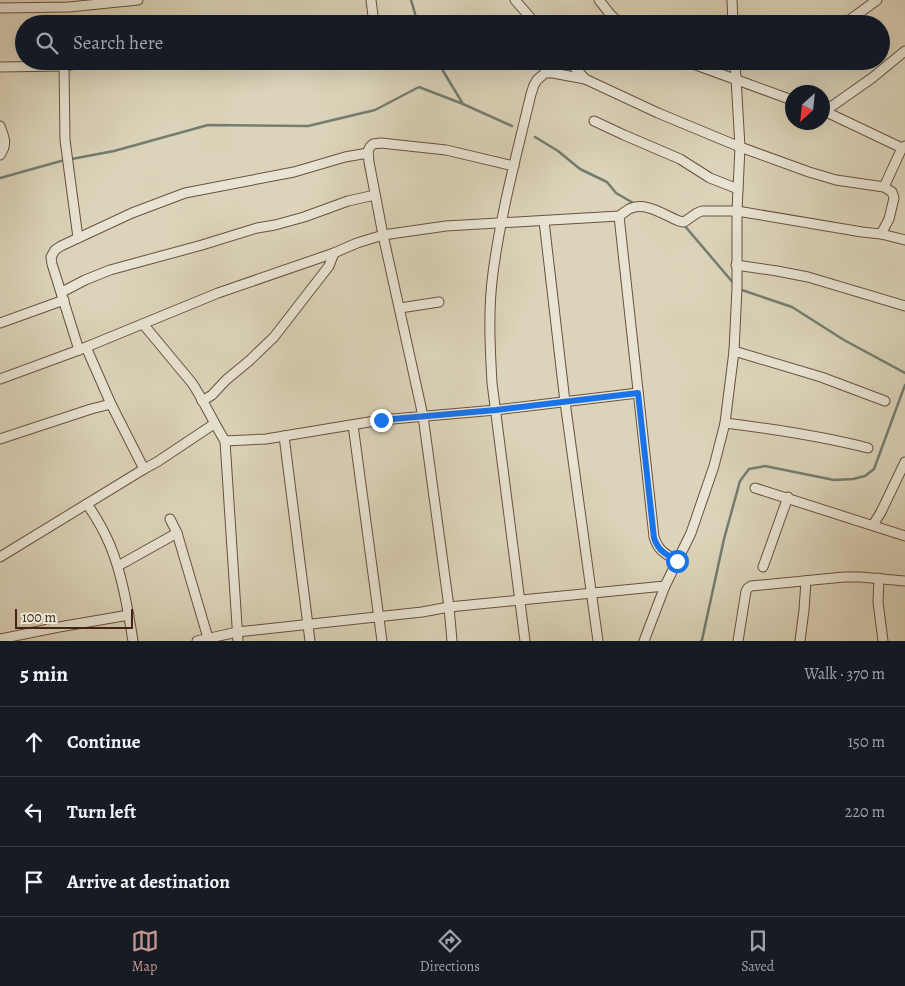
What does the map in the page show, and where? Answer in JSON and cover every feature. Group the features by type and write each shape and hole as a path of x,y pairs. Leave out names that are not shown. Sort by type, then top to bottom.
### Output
{"street":[{"path":"0,8 138,0"},
{"path":"371,0 373,15"},
{"path":"515,0 528,15"},
{"path":"599,0 611,15"},
{"path":"732,0 733,15"},
{"path":"856,15 877,0"},
{"path":"890,63 905,51"},
{"path":"0,67 15,67"},
{"path":"64,70 65,140 78,238"},
{"path":"577,70 585,79"},
{"path":"710,70 785,98"},
{"path":"644,641 665,586 691,533 714,466 725,423 734,351 737,288 737,211 740,147 735,70"},
{"path":"830,107 882,70"},
{"path":"525,641 492,383 490,298 492,273 501,224 534,85 537,80 546,73 585,79 658,113 740,147 809,172 836,180 884,187 892,192 894,198 889,219 882,234"},
{"path":"830,114 862,130 904,147 884,187"},
{"path":"594,121 624,136 680,159 710,178 738,189"},
{"path":"0,126 4,138 4,149 0,155"},
{"path":"452,641 424,416 383,235 368,153 373,144 395,144 446,150 514,166"},
{"path":"144,469 82,348 62,296 51,257 55,250 132,213 185,193 294,172 345,157 368,153"},
{"path":"0,323 62,296 85,280 110,270 257,228 304,217 348,201 375,194"},
{"path":"0,379 218,293 383,235 446,226 619,216 636,207 646,207 684,222 702,211 737,211 882,234 905,240"},
{"path":"619,216 654,538 657,547 677,561"},
{"path":"544,221 565,402 598,641"},
{"path":"202,401 212,395 274,337 330,266 334,253"},
{"path":"736,265 808,277 905,306"},
{"path":"400,308 439,302"},
{"path":"143,324 198,391 224,441 238,637"},
{"path":"734,351 821,377 885,401"},
{"path":"224,441 266,439 381,420 496,410 638,393"},
{"path":"0,439 111,404"},
{"path":"725,423 774,428 834,439 868,448"},
{"path":"0,557 157,462 214,424"},
{"path":"353,425 382,641"},
{"path":"284,436 310,641"},
{"path":"873,525 905,462"},
{"path":"755,488 905,536"},
{"path":"763,568 788,497"},
{"path":"87,504 98,521 118,566 133,641"},
{"path":"170,519 177,533 208,638"},
{"path":"118,566 177,533"},
{"path":"738,641 746,592 751,586 844,577 905,581"},
{"path":"879,578 878,602 884,641"},
{"path":"800,641 806,580"},
{"path":"197,641 208,638 238,637 308,624 422,612 449,607 665,586"},
{"path":"0,639 129,615"}],"waterway":[{"path":"411,0 415,15"},
{"path":"442,70 463,104 512,126"},
{"path":"0,178 61,161 114,151 208,125 308,126 375,110 419,87 463,104"},
{"path":"535,137 558,151 580,169 607,182 616,193 635,204"},
{"path":"684,225 735,285"},
{"path":"739,289 792,307 844,340 905,373"},
{"path":"701,641 724,539 740,481 749,469 765,466 834,480 865,476 874,469 905,385"}],"route":[{"path":"381,420 496,410 638,393 654,538 657,547 677,561"}]}
